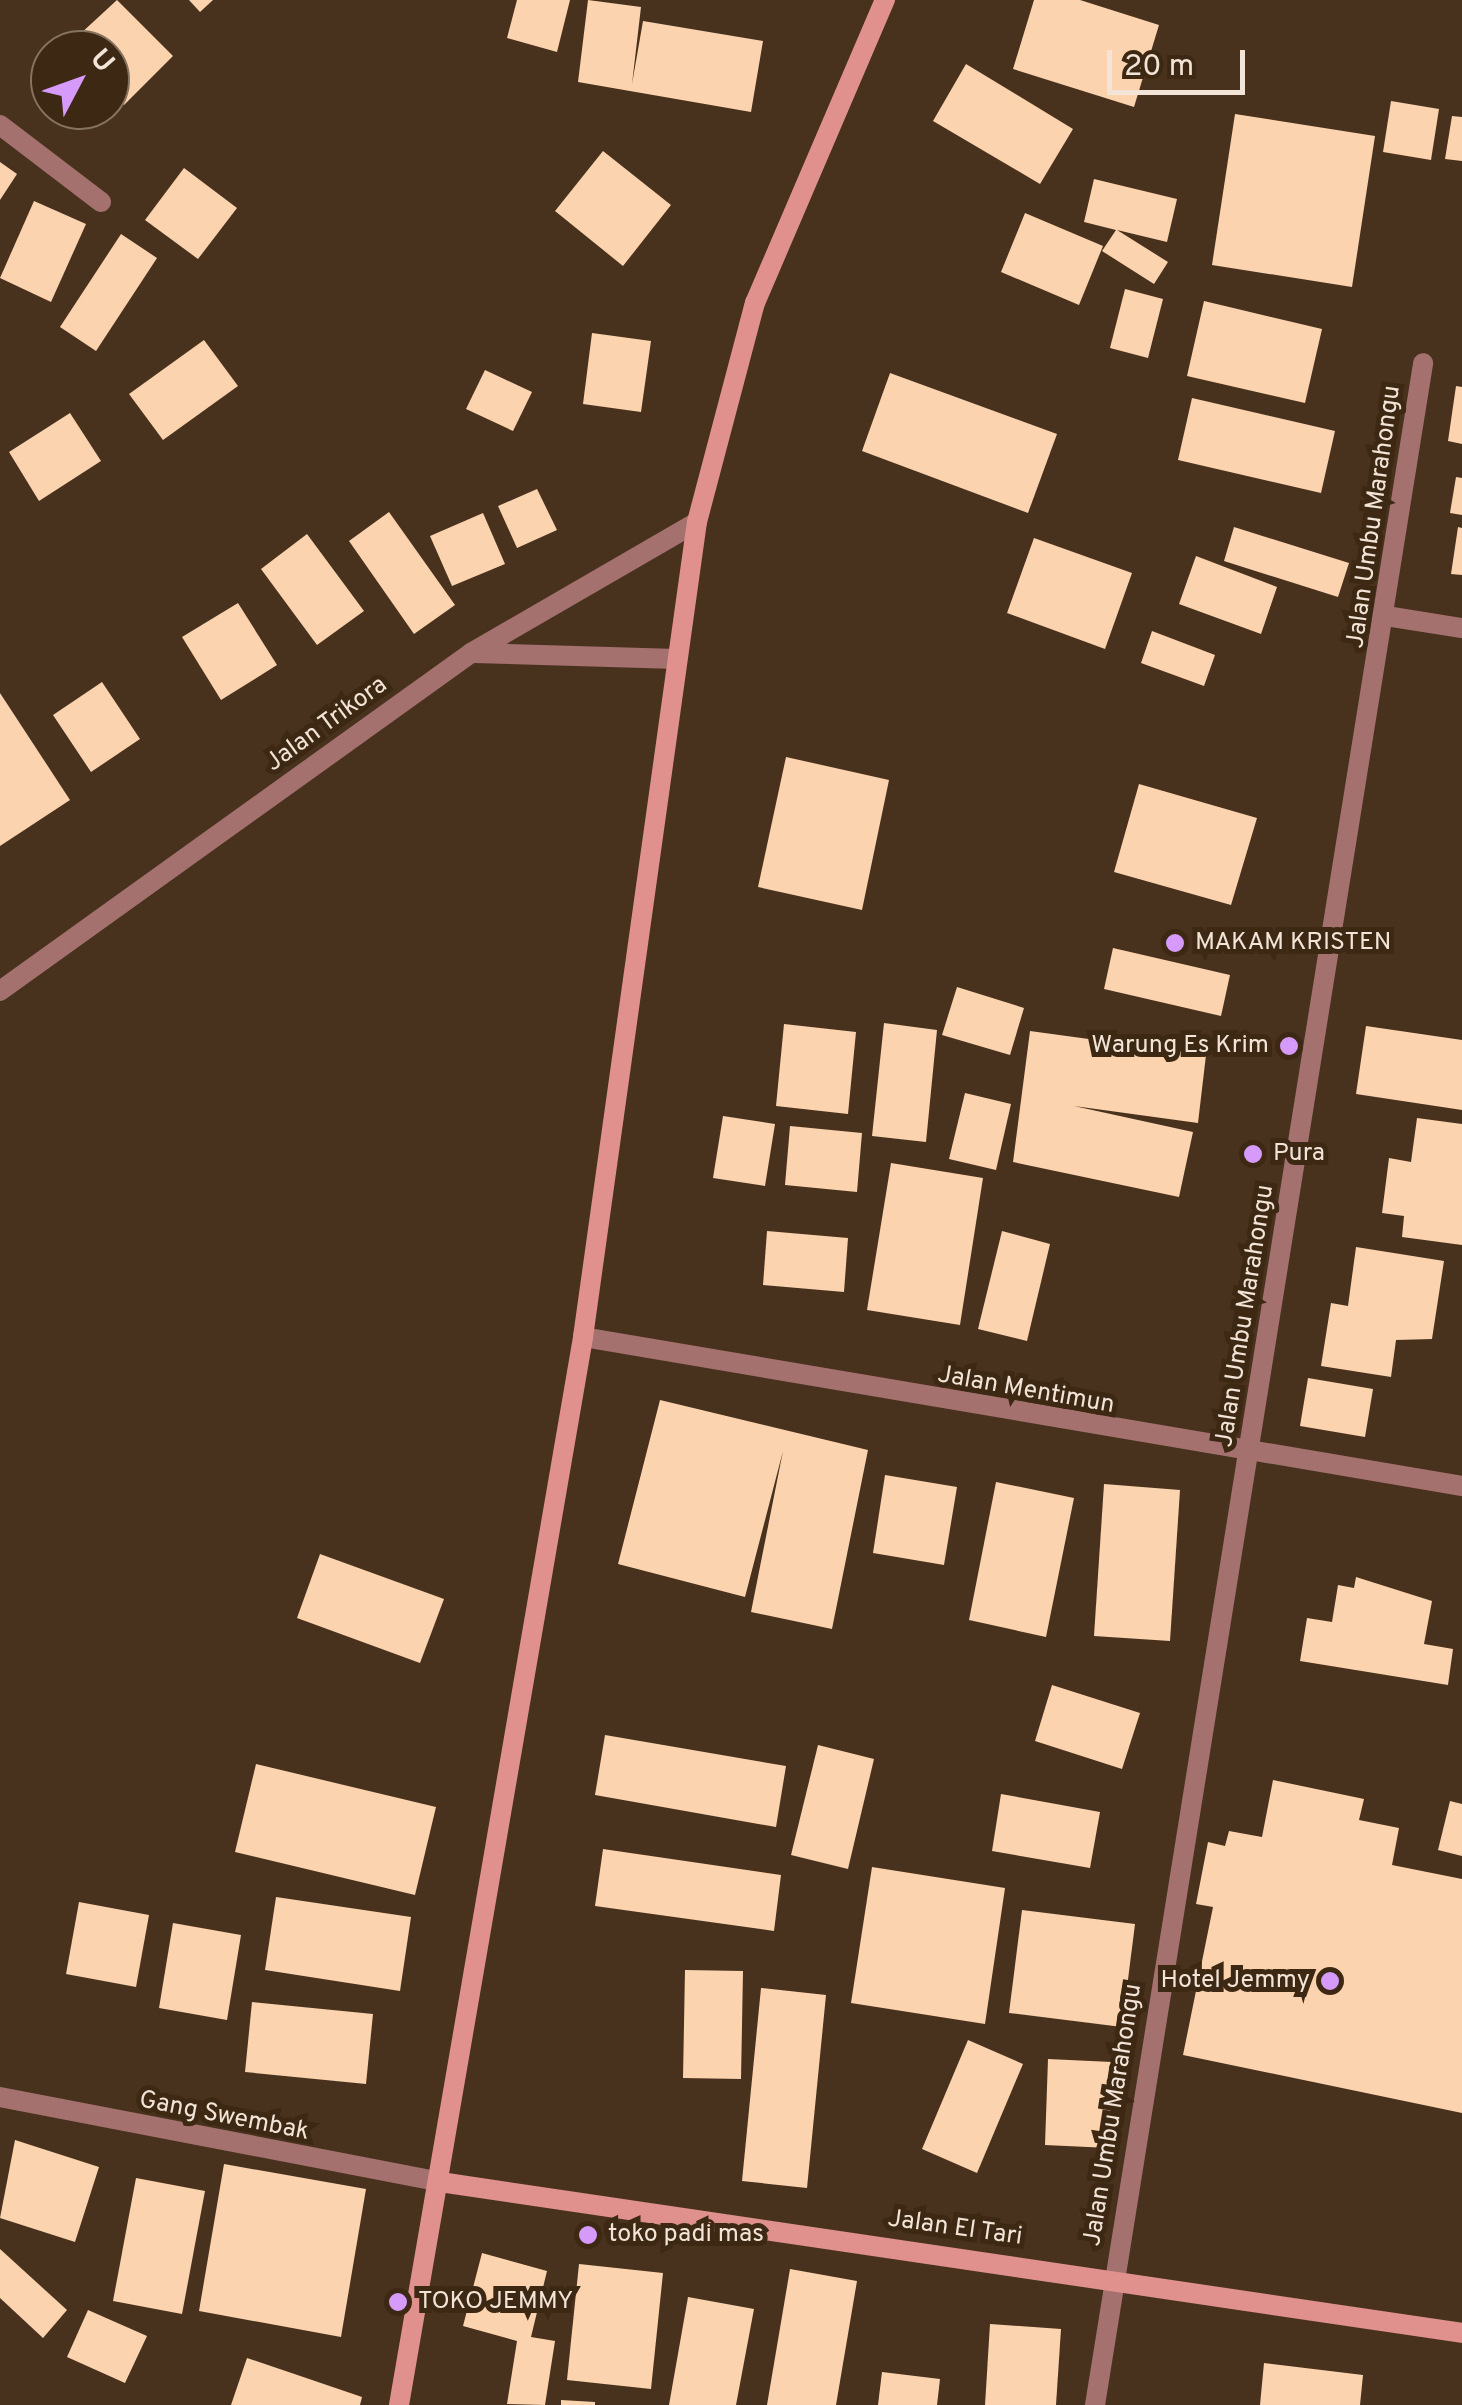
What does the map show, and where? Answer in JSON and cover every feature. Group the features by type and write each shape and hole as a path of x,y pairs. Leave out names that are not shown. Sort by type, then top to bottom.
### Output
{"street":[{"path":"399,2405 583,1337 698,522 755,303 886,0"},
{"path":"0,125 101,202"},
{"name":"Jalan Umbu Marahongu","path":"1094,2405 1112,2276 1386,616 1423,364"},
{"name":"Jalan Trikora","path":"0,992 471,653 698,522"},
{"path":"1386,616 1462,628"},
{"path":"471,653 677,659"},
{"name":"Jalan Mentimun","path":"583,1337 1248,1456 1462,1486"},
{"name":"Gang Swembak","path":"0,2098 440,2182"},
{"name":"Jalan El Tari","path":"440,2182 1112,2276 1462,2333"}],"building":[{"path":"117,0 173,56 130,99 130,30 84,30"},
{"path":"189,0 213,0 200,12"},
{"path":"517,0 570,0 557,52 507,38"},
{"path":"588,0 641,7 632,84 643,21 763,41 751,112 578,82"},
{"path":"1034,0 1080,0 1159,25 1134,107 1013,69"},
{"path":"966,64 1073,129 1040,184 933,121"},
{"path":"1391,101 1439,109 1431,160 1383,152"},
{"path":"1235,114 1375,136 1352,287 1212,265"},
{"path":"1452,116 1462,117 1462,161 1445,159"},
{"path":"603,151 671,205 623,266 555,211"},
{"path":"0,162 17,174 0,200"},
{"path":"184,168 237,208 198,259 145,220"},
{"path":"1094,179 1177,199 1167,242 1117,230 1168,262 1154,284 1102,251 1116,230 1084,222"},
{"path":"34,201 86,224 51,302 0,278"},
{"path":"1025,213 1103,246 1079,305 1001,272"},
{"path":"121,234 157,258 96,351 60,327"},
{"path":"1125,289 1163,299 1148,358 1110,348"},
{"path":"1204,301 1322,329 1305,403 1187,376"},
{"path":"592,333 651,341 641,412 583,404"},
{"path":"204,340 238,386 163,440 129,394"},
{"path":"485,370 532,392 513,431 466,409"},
{"path":"890,373 1057,434 1028,513 862,451"},
{"path":"1456,386 1462,387 1462,444 1448,441"},
{"path":"1192,398 1335,431 1321,493 1178,460"},
{"path":"70,413 101,461 39,501 9,452"},
{"path":"1456,477 1462,478 1462,515 1450,513"},
{"path":"537,489 557,530 517,548 498,506"},
{"path":"389,512 455,605 414,634 349,541"},
{"path":"483,513 505,564 452,586 430,536"},
{"path":"1234,527 1349,563 1338,597 1224,561"},
{"path":"1458,527 1462,528 1462,575 1451,574"},
{"path":"307,534 364,611 317,645 261,569"},
{"path":"1034,538 1132,573 1105,649 1007,613"},
{"path":"1196,556 1277,587 1261,634 1179,604"},
{"path":"238,603 277,665 221,700 182,637"},
{"path":"1152,631 1215,655 1204,686 1141,663"},
{"path":"102,682 140,739 91,772 53,715"},
{"path":"0,693 70,800 0,846"},
{"path":"786,757 889,780 862,910 758,887"},
{"path":"1139,784 1257,818 1231,905 1114,872"},
{"path":"1113,948 1230,975 1221,1016 1104,989"},
{"path":"957,987 1024,1008 1010,1055 942,1035"},
{"path":"884,1023 937,1030 926,1142 872,1136"},
{"path":"784,1024 856,1032 848,1114 776,1106"},
{"path":"1366,1026 1462,1040 1462,1110 1356,1094"},
{"path":"1030,1031 1206,1055 1198,1123 1074,1106 1193,1132 1179,1197 1013,1162"},
{"path":"965,1093 1011,1104 996,1170 949,1159"},
{"path":"723,1116 775,1124 765,1186 713,1178"},
{"path":"1417,1118 1462,1124 1462,1245 1402,1237 1404,1216 1382,1213 1389,1158 1411,1162"},
{"path":"790,1126 862,1133 857,1192 785,1185"},
{"path":"891,1163 983,1178 960,1325 867,1310"},
{"path":"767,1231 848,1238 844,1292 763,1285"},
{"path":"1002,1231 1050,1244 1027,1341 978,1329"},
{"path":"1356,1247 1444,1261 1432,1339 1396,1340 1391,1377 1321,1366 1331,1303 1348,1306"},
{"path":"1308,1378 1373,1389 1365,1437 1300,1426"},
{"path":"660,1400 868,1450 832,1629 751,1612 783,1451 745,1597 618,1564"},
{"path":"885,1475 957,1487 944,1565 873,1553"},
{"path":"996,1482 1074,1498 1046,1637 969,1620"},
{"path":"1104,1484 1180,1490 1170,1641 1094,1636"},
{"path":"320,1554 444,1599 420,1663 297,1618"},
{"path":"1356,1577 1432,1601 1424,1644 1453,1649 1448,1685 1300,1661 1307,1618 1332,1622 1338,1585 1354,1588"},
{"path":"1052,1685 1140,1713 1122,1769 1035,1741"},
{"path":"605,1735 786,1766 776,1827 595,1795"},
{"path":"818,1745 874,1759 848,1869 791,1855"},
{"path":"256,1764 436,1807 415,1895 235,1852"},
{"name":"Hotel Jemmy","path":"1273,1780 1364,1799 1359,1820 1399,1828 1392,1865 1462,1879 1462,2113 1183,2055 1213,1907 1196,1904 1208,1842 1225,1846 1229,1831 1262,1837"},
{"path":"1001,1794 1100,1812 1090,1868 992,1851"},
{"path":"1450,1801 1462,1804 1462,1856 1438,1850"},
{"path":"603,1849 781,1875 774,1931 595,1906"},
{"path":"872,1867 1005,1888 985,2024 851,2003"},
{"path":"276,1897 411,1917 400,1991 265,1970"},
{"path":"79,1902 149,1915 136,1987 66,1974"},
{"path":"1022,1910 1135,1924 1122,2027 1009,2013"},
{"path":"173,1923 241,1935 227,2020 159,2008"},
{"path":"685,1970 743,1971 741,2079 683,2078"},
{"path":"761,1988 826,1995 807,2188 742,2181"},
{"path":"252,2002 373,2014 366,2084 245,2072"},
{"path":"968,2040 1023,2064 977,2173 922,2149"},
{"path":"1048,2059 1112,2062 1109,2148 1045,2145"},
{"path":"15,2140 99,2167 75,2242 0,2218"},
{"path":"224,2164 366,2189 341,2337 199,2311"},
{"path":"136,2178 205,2191 182,2314 113,2301"},
{"path":"0,2249 67,2310 43,2338 0,2298"},
{"path":"482,2253 547,2271 531,2337 555,2341 545,2405 507,2404 517,2341 463,2326"},
{"path":"579,2264 663,2273 651,2389 567,2380"},
{"path":"790,2269 857,2281 836,2405 767,2405"},
{"path":"688,2297 754,2309 736,2405 669,2405"},
{"path":"88,2310 147,2336 125,2383 67,2357"},
{"path":"990,2324 1061,2329 1056,2405 985,2405"},
{"path":"247,2358 362,2397 360,2405 231,2405"},
{"path":"1264,2363 1363,2375 1360,2405 1260,2405"},
{"path":"882,2372 940,2379 937,2405 878,2405"},
{"path":"561,2400 595,2402 595,2405 561,2405"}],"place":[{"name":"MAKAM KRISTEN","path":"1175,943"},
{"name":"Warung Es Krim","path":"1289,1046"},
{"name":"Pura","path":"1253,1154"},
{"name":"Hotel Jemmy","path":"1330,1981"},
{"name":"toko padi mas","path":"588,2235"},
{"name":"TOKO JEMMY","path":"398,2302"}]}
